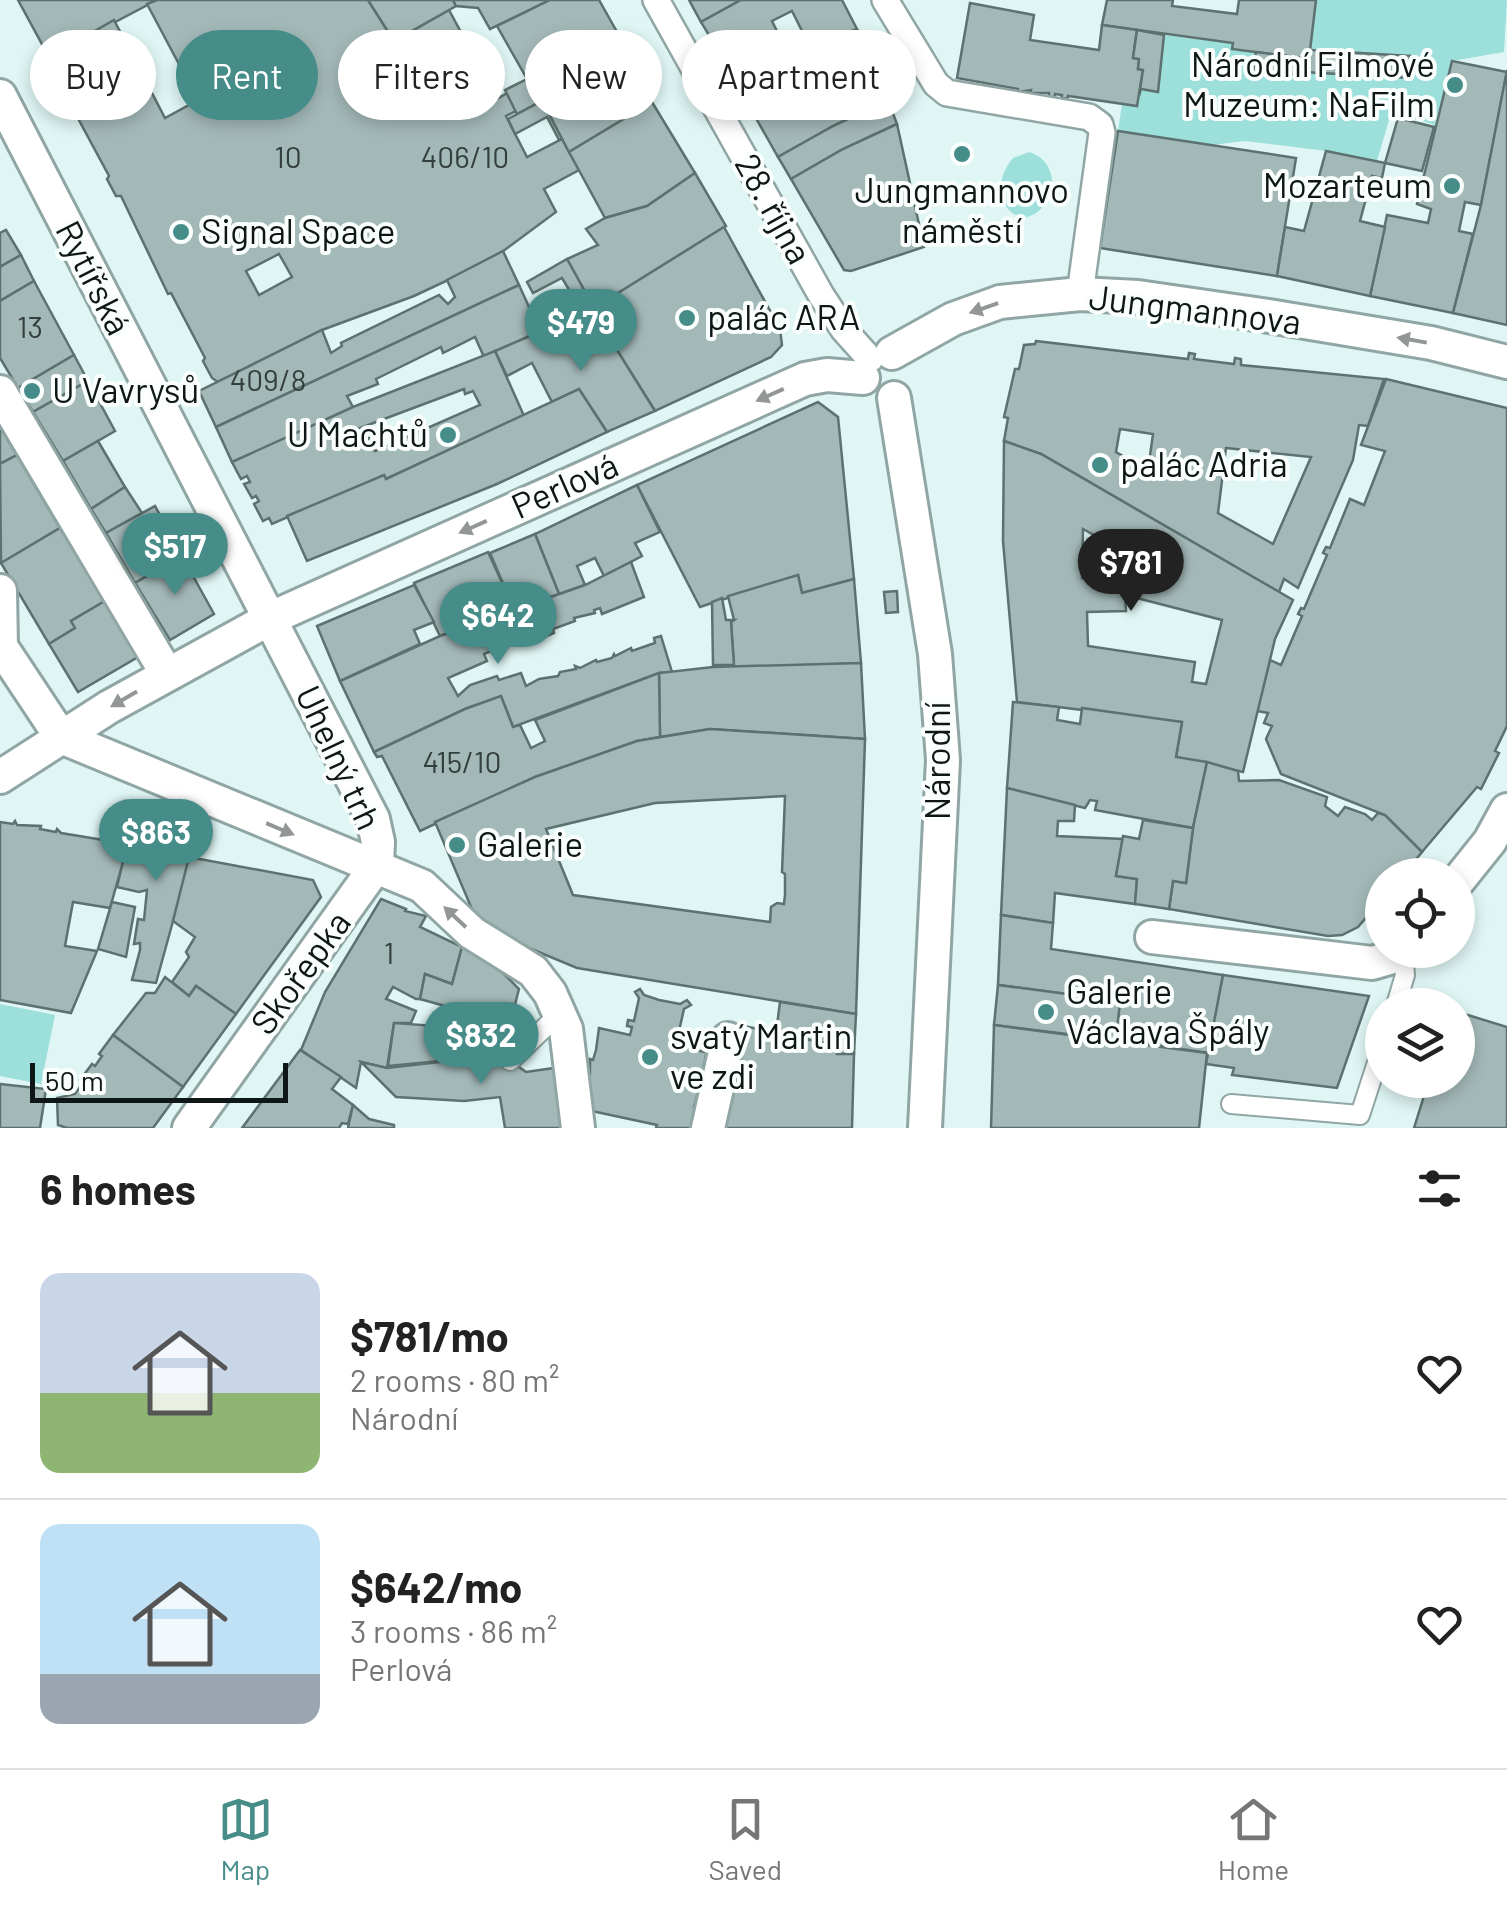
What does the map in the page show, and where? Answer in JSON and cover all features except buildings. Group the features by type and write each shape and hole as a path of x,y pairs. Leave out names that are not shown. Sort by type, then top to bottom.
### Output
{"street":[{"name":"28. října","path":"656,0 821,295 844,330 875,363"},
{"path":"885,0 936,84 946,93 1089,117 1100,125 1080,294"},
{"name":"Rytířská","path":"0,96 253,592 271,618"},
{"name":"Jungmannova","path":"875,363 954,320 1000,302 1080,294 1138,296 1268,316 1430,344 1507,362"},
{"name":"Národní","path":"875,363 875,396 894,398 940,706 942,760 924,1128"},
{"name":"Perlová","path":"271,618 805,379 875,363"},
{"path":"0,392 167,674"},
{"path":"0,592 1,646 62,737"},
{"path":"0,776 167,674 271,618"},
{"name":"Uhelný trh","path":"62,737 377,866 378,842 372,818 271,618"},
{"path":"1475,858 1505,819"},
{"path":"377,866 422,886 472,933 533,971 560,1013 566,1030 578,1128"},
{"name":"Skořepka","path":"189,1128 377,866"},
{"path":"1152,937 1365,961"},
{"path":"708,1128 728,1039"}],"lane":[{"path":"510,1060 560,1013"},
{"path":"1231,1104 1358,1122 1366,1098"}],"shaded area":[{"path":"1316,0 1507,0 1504,52 1452,61 1434,127 1391,113 1377,161 1245,141 1212,145 1118,131 1122,104 1137,106 1141,89 1158,91 1164,35 1233,43 1233,49 1255,52"},
{"path":"1029,152 1048,166 1052,187 1043,207 1023,218 1007,208 1001,183 1013,158"},
{"path":"0,1004 55,1015 41,1084 0,1076"}],"place":[{"name":"Národní Filmové Muzeum: NaFilm","path":"1455,85"},
{"name":"Jungmannovo náměstí","path":"962,154"},
{"name":"Mozarteum","path":"1452,186"},
{"name":"Signal Space","path":"181,232"},
{"name":"palác ARA","path":"687,318"},
{"name":"U Vavrysů","path":"32,391"},
{"name":"U Machtů","path":"448,435"},
{"name":"palác Adria","path":"1100,465"},
{"name":"Galerie","path":"457,845"},
{"name":"Galerie Václava Špály","path":"1046,1012"},
{"name":"svatý Martin ve zdi","path":"650,1057"}]}
